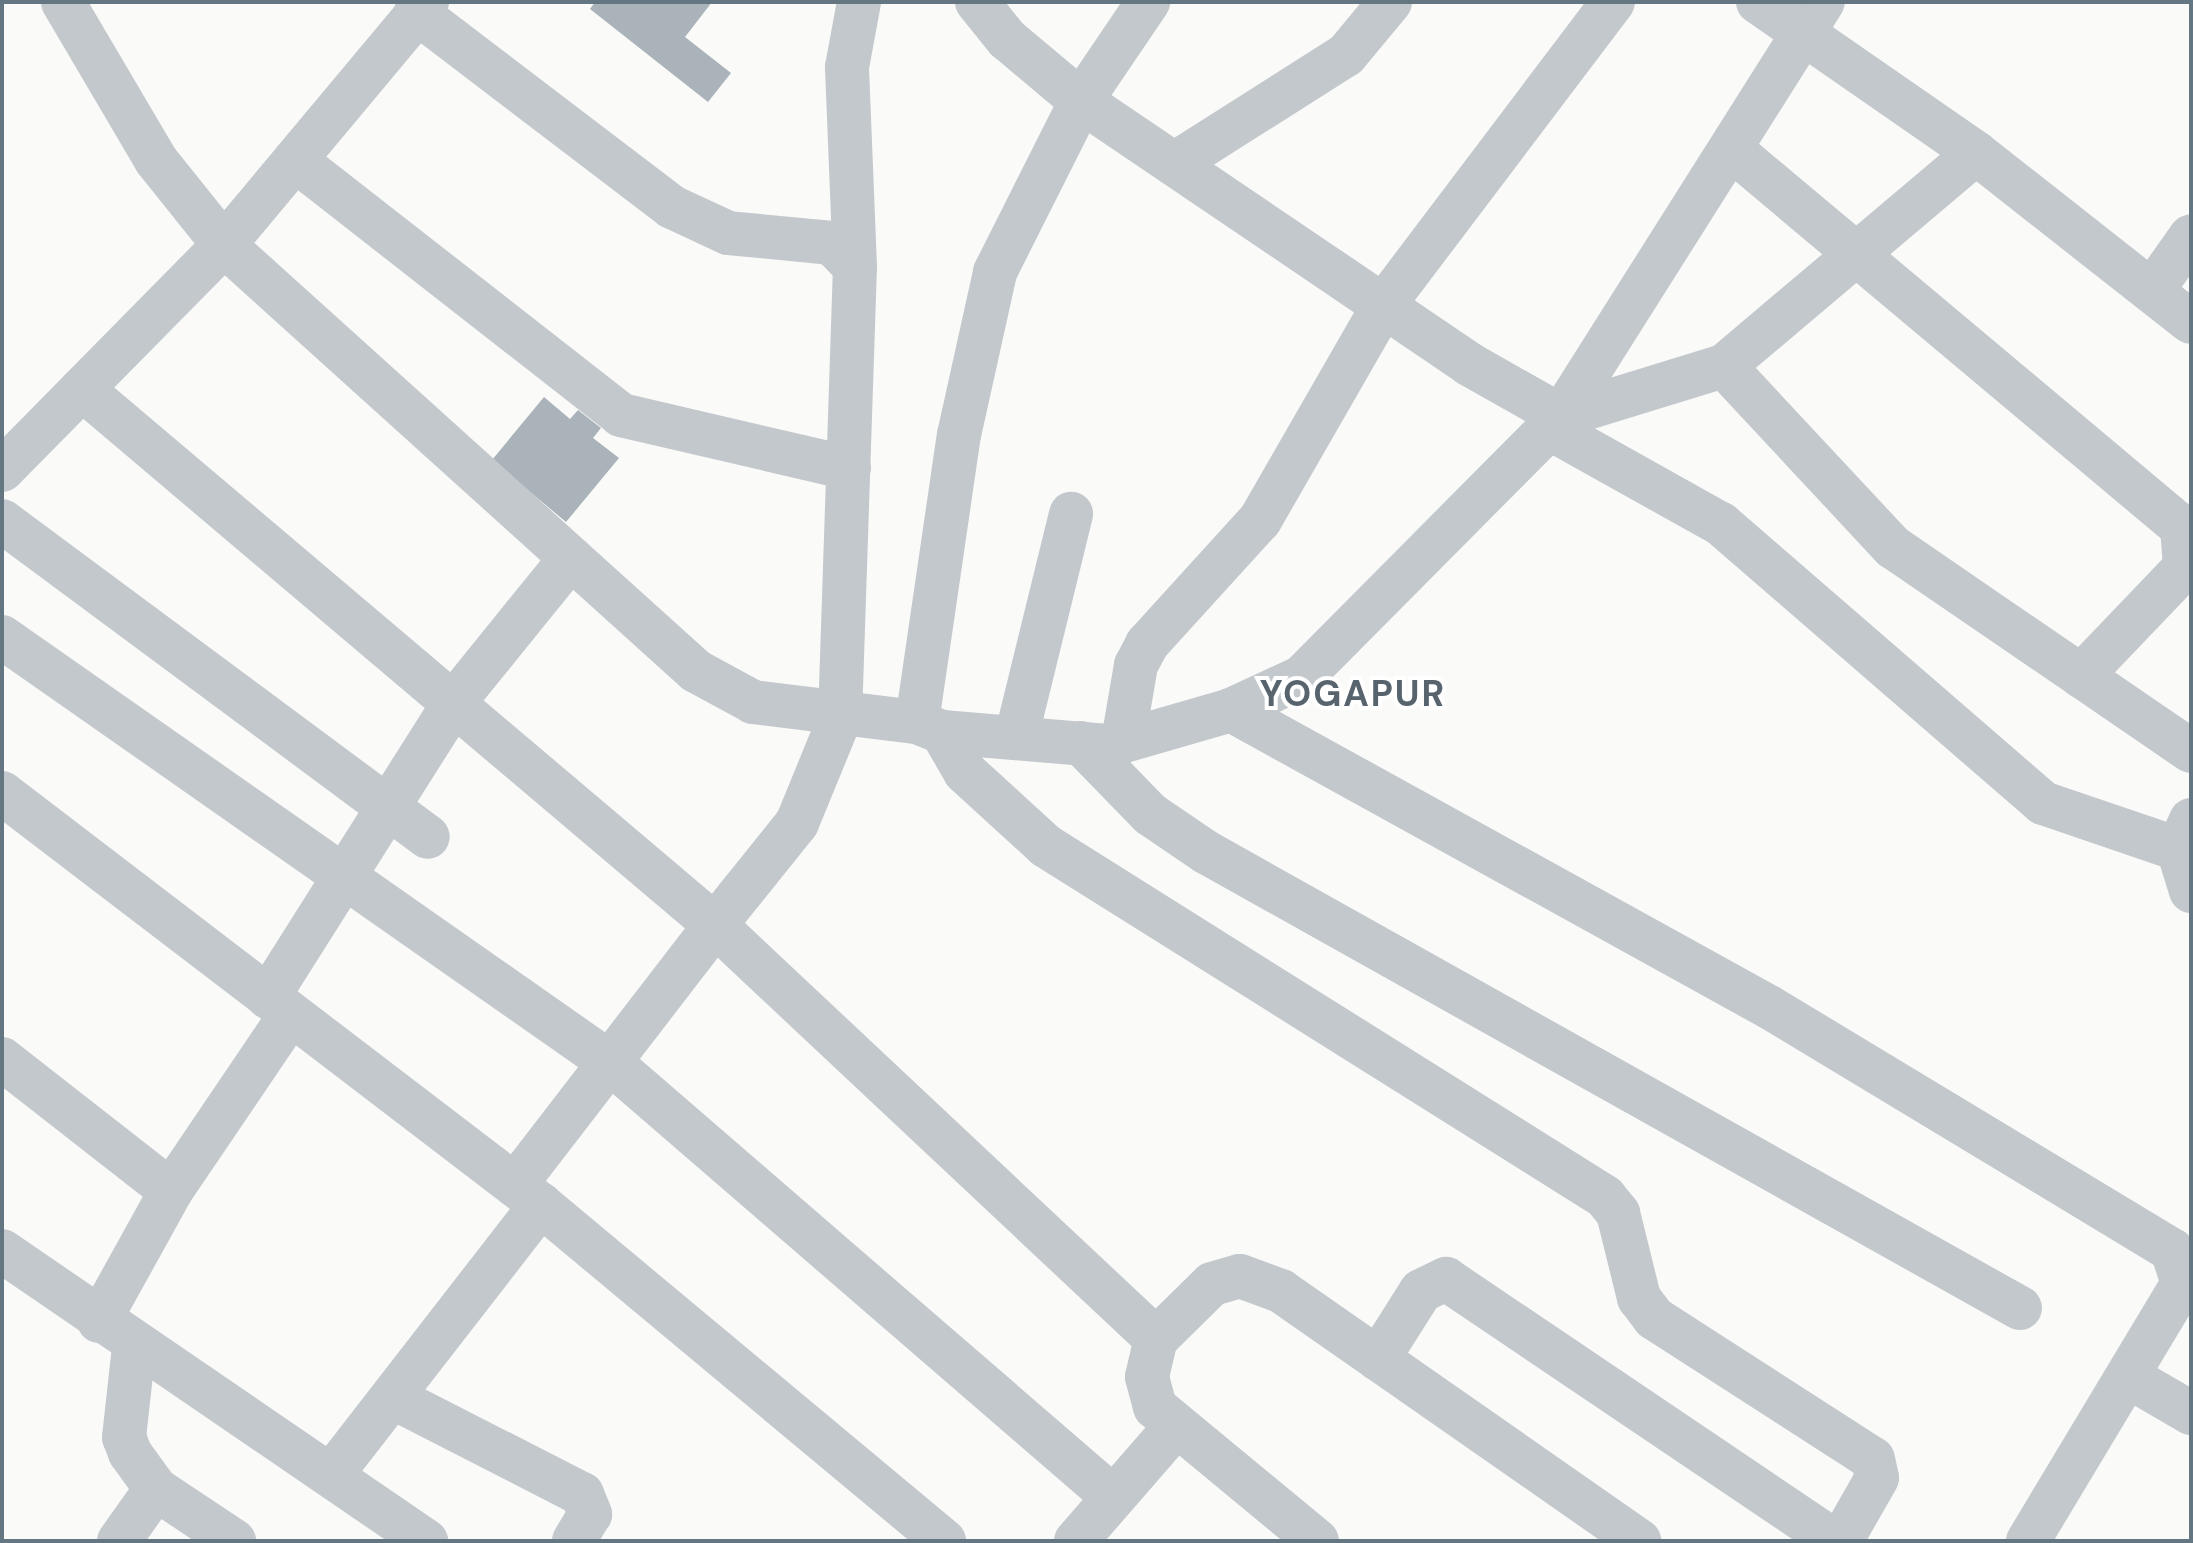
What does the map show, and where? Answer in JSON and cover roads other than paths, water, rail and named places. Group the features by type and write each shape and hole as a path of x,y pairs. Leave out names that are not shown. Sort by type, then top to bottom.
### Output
{"street":[{"path":"63,2 156,160 224,245 696,671 753,702 840,718 1016,738 1102,742 1231,710 1302,677 1555,422 1813,18"},
{"path":"332,1474 394,1398 612,1064 715,925 797,823 840,718 855,267 847,67 859,2"},
{"path":"1148,2 1081,101 995,272 959,435 929,727 965,772 1046,846 1605,1197 1618,1213 1639,1298 1654,1318 1873,1459 1877,1478 1838,1541 1446,1279 1421,1291 1378,1359"},
{"path":"1174,164 1346,55 1390,2"},
{"path":"1102,742 1147,644 1266,512 1383,306 1613,2"},
{"path":"1758,2 1813,18 1976,153 2191,322"},
{"path":"976,3 1081,101 1555,422 1721,524 2043,803 2185,834 2191,891"},
{"path":"2,470 224,245 422,7 672,207 728,233 832,243 855,267"},
{"path":"1731,149 2186,531 2185,567 2081,676"},
{"path":"1555,422 1724,366 1854,251 1976,153"},
{"path":"295,160 621,415 849,468"},
{"path":"2152,291 2191,236"},
{"path":"1724,366 1893,547 2191,751"},
{"path":"82,389 455,701 715,925 1156,1339"},
{"path":"1016,738 1071,514"},
{"path":"2,521 428,837"},
{"path":"99,1321 279,1006 342,871 455,701 571,558"},
{"path":"2,637 342,871 612,1064 1113,1497"},
{"path":"1231,710 1769,1007 2163,1242 2178,1259 2183,1283 2028,1541"},
{"path":"1102,742 1150,814 1206,852 2020,1308"},
{"path":"2,793 528,1195 944,1541"},
{"path":"2,1059 171,1191"},
{"path":"2,1251 134,1347 332,1474 426,1541"},
{"path":"1317,1541 1175,1427 1149,1392 1156,1339 1212,1284 1240,1276 1281,1291 1639,1541"},
{"path":"134,1347 124,1437 156,1489 234,1541"},
{"path":"2129,1377 2191,1413"},
{"path":"394,1398 582,1494 590,1514 574,1541"},
{"path":"1076,1541 1175,1427"},
{"path":"119,1541 156,1489"}],"district":[{"name":"YOGAPUR","path":"1353,694"}]}
